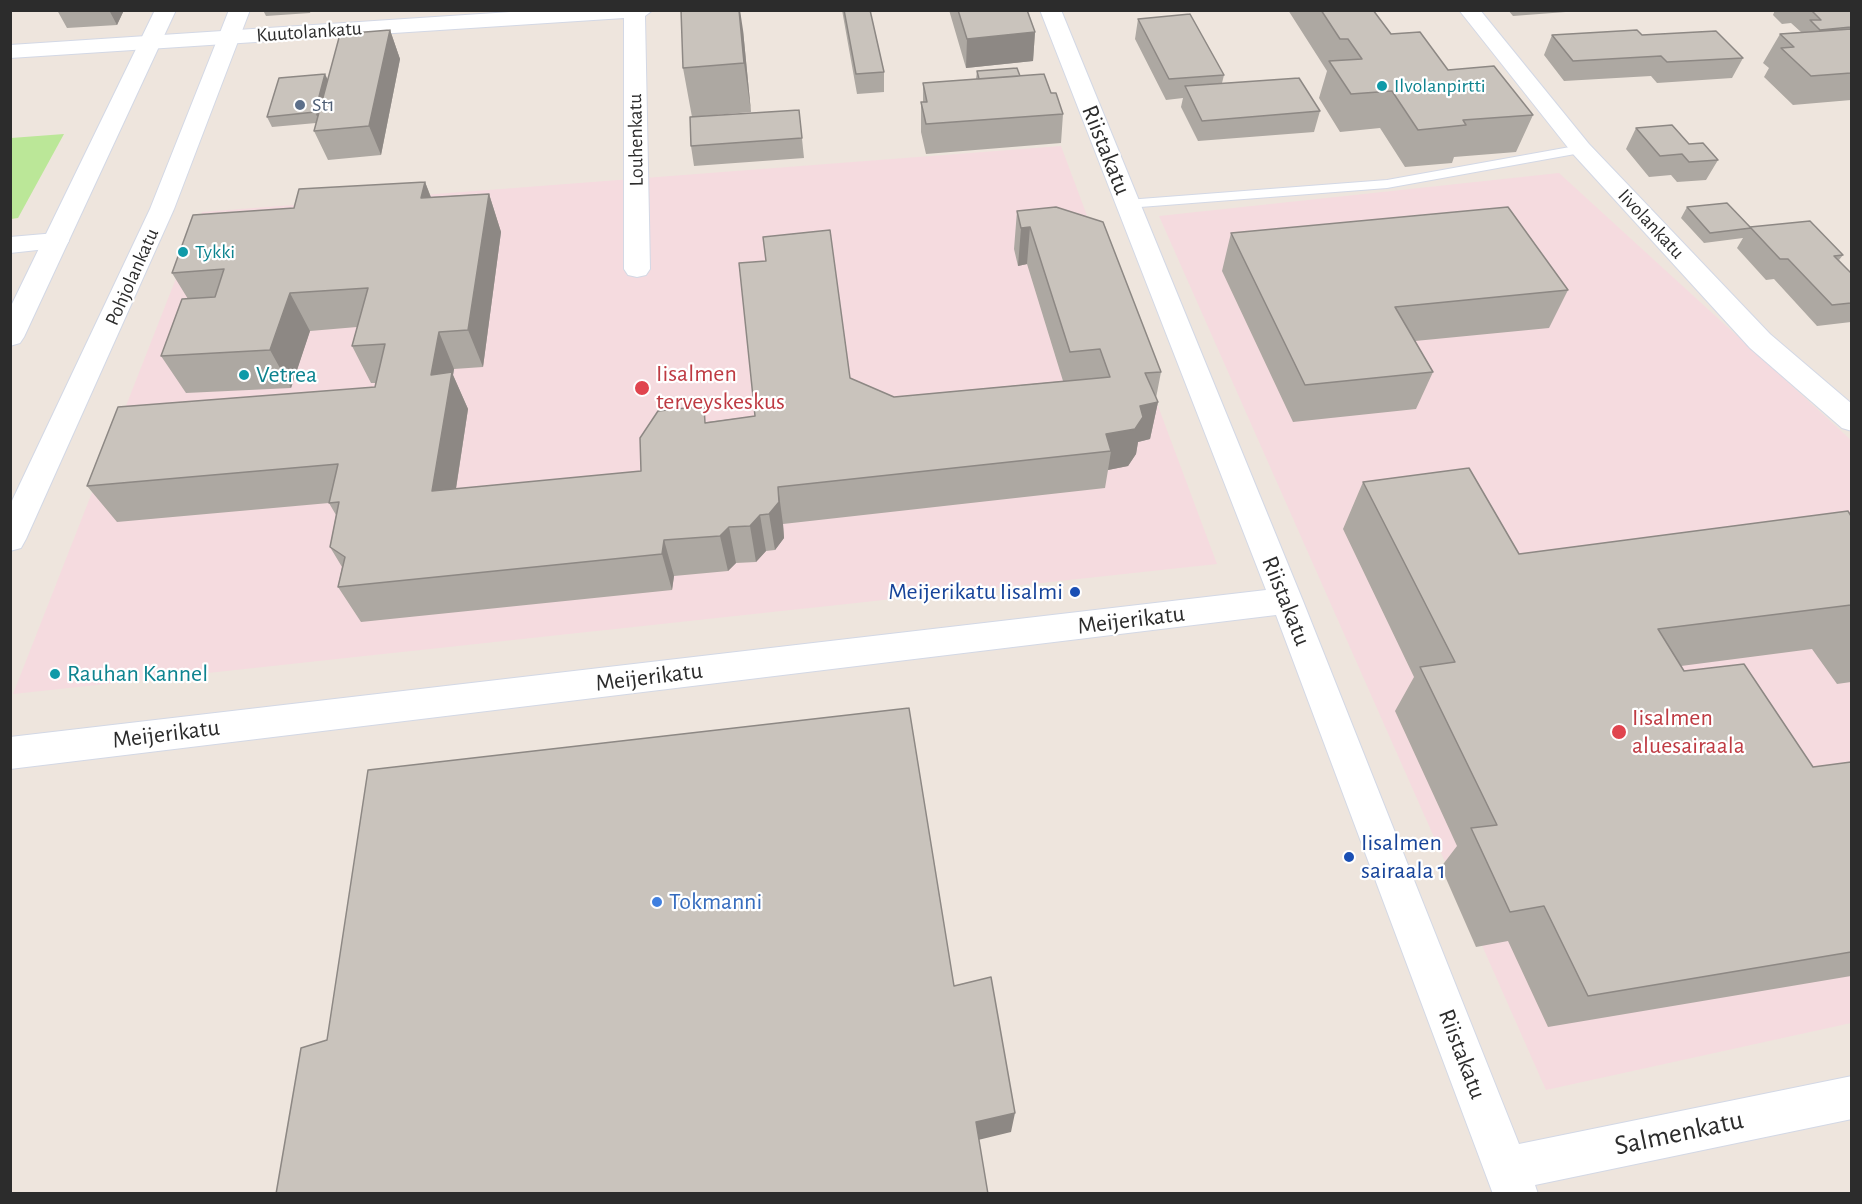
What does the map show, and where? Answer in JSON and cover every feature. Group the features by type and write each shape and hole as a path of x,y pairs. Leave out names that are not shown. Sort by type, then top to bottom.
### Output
{"street":[{"path":"10,338 166,10"},
{"name":"Pohjolankatu","path":"10,539 148,240 240,10"},
{"name":"Kuutolankatu","path":"10,52 643,10"},
{"name":"Riistakatu","path":"1050,10 1287,601 1511,1181"},
{"name":"Iivolankatu","path":"1469,10 1581,149 1760,341 1851,421"},
{"name":"Louhenkatu","path":"634,11 637,269"},
{"path":"10,245 57,241"},
{"name":"Meijerikatu","path":"10,753 1287,601"},
{"name":"Salmenkatu","path":"1511,1181 1851,1096"}],"lane":[{"path":"1127,204 1387,184 1581,149"}],"shaded area":[{"name":"Iisalmen terveyskeskus","path":"1061,146 1217,564 13,694 202,212"},
{"name":"Iisalmen aluesairaala","path":"1559,173 1851,440 1851,1023 1546,1090 1159,216"}],"green space":[{"path":"64,134 18,218 11,219 11,138"}],"building":[{"path":"681,10 739,10 744,63 683,68"},
{"path":"844,10 870,10 884,72 856,74"},
{"path":"958,10 1027,10 1035,32 967,39"},
{"path":"1321,10 1373,10 1391,34 1420,32 1448,70 1494,66 1533,115 1463,120 1466,125 1418,130 1392,91 1351,94 1329,61 1362,59 1348,39 1340,39"},
{"path":"1811,10 1851,10 1851,27 1820,30 1810,20 1821,20"},
{"path":"1190,14 1224,75 1169,79 1138,19"},
{"path":"1851,29 1851,73 1811,76 1781,48 1794,47 1780,34"},
{"path":"390,30 369,126 314,131 340,34"},
{"path":"1637,30 1642,35 1716,31 1743,58 1667,62 1661,56 1573,61 1552,35"},
{"path":"1017,68 1020,76 979,79 977,71"},
{"path":"325,74 315,112 267,117 279,78"},
{"path":"1044,74 1051,93 1056,93 1063,114 926,124 921,102 927,102 923,83"},
{"path":"1299,78 1320,111 1202,121 1185,86"},
{"path":"799,110 802,138 691,146 690,117"},
{"path":"1672,125 1689,144 1703,143 1718,160 1689,162 1682,154 1660,156 1636,128"},
{"path":"425,182 421,198 489,194 468,330 439,332 431,375 452,372 432,491 641,471 640,438 658,411 704,406 705,423 755,416 739,263 766,261 763,237 830,230 850,378 894,397 1110,377 1100,349 1070,352 1030,227 1021,228 1017,211 1056,207 1103,222 1161,372 1145,373 1158,402 1140,406 1143,417 1135,429 1106,434 1111,451 778,487 779,502 769,514 760,515 750,526 729,527 720,536 664,540 662,554 338,587 345,557 330,547 339,502 329,503 338,464 87,486 118,407 375,387 385,344 352,346 368,288 290,293 270,350 161,356 182,299 215,297 224,269 172,273 193,215 294,208 299,189"},
{"path":"1727,203 1751,228 1710,233 1687,207"},
{"path":"1508,207 1568,290 1395,307 1433,372 1305,385 1231,233"},
{"path":"1810,221 1843,255 1834,256 1851,273 1851,303 1832,305 1788,259 1780,259 1750,227"},
{"path":"1469,468 1519,554 1848,511 1851,516 1851,605 1658,629 1684,671 1744,664 1813,767 1851,762 1851,952 1588,996 1544,906 1510,912 1471,828 1497,825 1420,667 1455,662 1363,482"},
{"name":"Tokmanni","path":"909,708 954,986 991,977 1015,1113 976,1122 988,1194 276,1194 301,1048 327,1040 368,770"}],"place":[{"name":"Ilvolanpirtti","path":"1382,86"},
{"name":"St1","path":"300,105"},
{"name":"Tykki","path":"183,252"},
{"name":"Vetrea","path":"244,375"},
{"name":"Iisalmen terveyskeskus","path":"642,388"},
{"name":"Meijerikatu Iisalmi","path":"1075,592"},
{"name":"Rauhan Kannel","path":"55,674"},
{"name":"Iisalmen aluesairaala","path":"1619,732"},
{"name":"Iisalmen sairaala 1","path":"1349,857"},
{"name":"Tokmanni","path":"657,902"}]}
